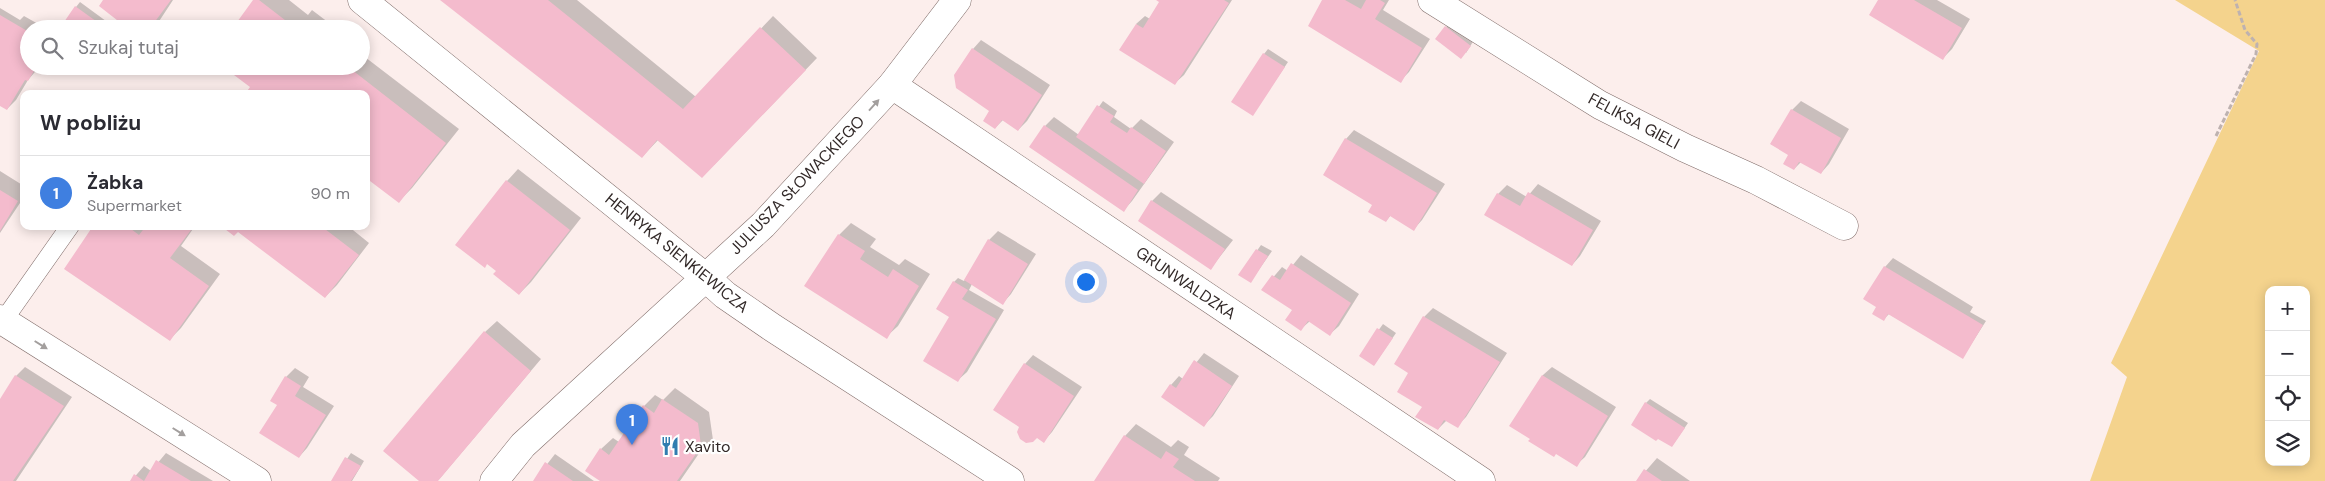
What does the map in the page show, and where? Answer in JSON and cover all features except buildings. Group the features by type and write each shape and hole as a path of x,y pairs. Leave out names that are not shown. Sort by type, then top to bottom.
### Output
{"street":[{"name":"HENRYKA SIENKIEWICZA","path":"362,0 705,277 724,295 1010,481"},
{"name":"JULIUSZA SŁOWACKIEGO","path":"494,481 523,445 762,225 892,85 957,0"},
{"name":"FELIKSA GIELI","path":"1432,0 1600,105 1685,148 1756,180 1844,226"},
{"name":"GRUNWALDZKA","path":"892,85 1481,481"},
{"path":"1,320 257,481"}],"lane":[{"path":"1,320 67,230"}],"path":[{"path":"2216,136 2256,54 2257,44 2245,30 2235,0"}],"shaded area":[{"path":"2175,0 2325,0 2325,481 2090,481 2127,377 2111,363 2259,51"}],"place":[{"name":"Żabka","path":"632,445"},
{"name":"Xavito","path":"670,446"}]}
